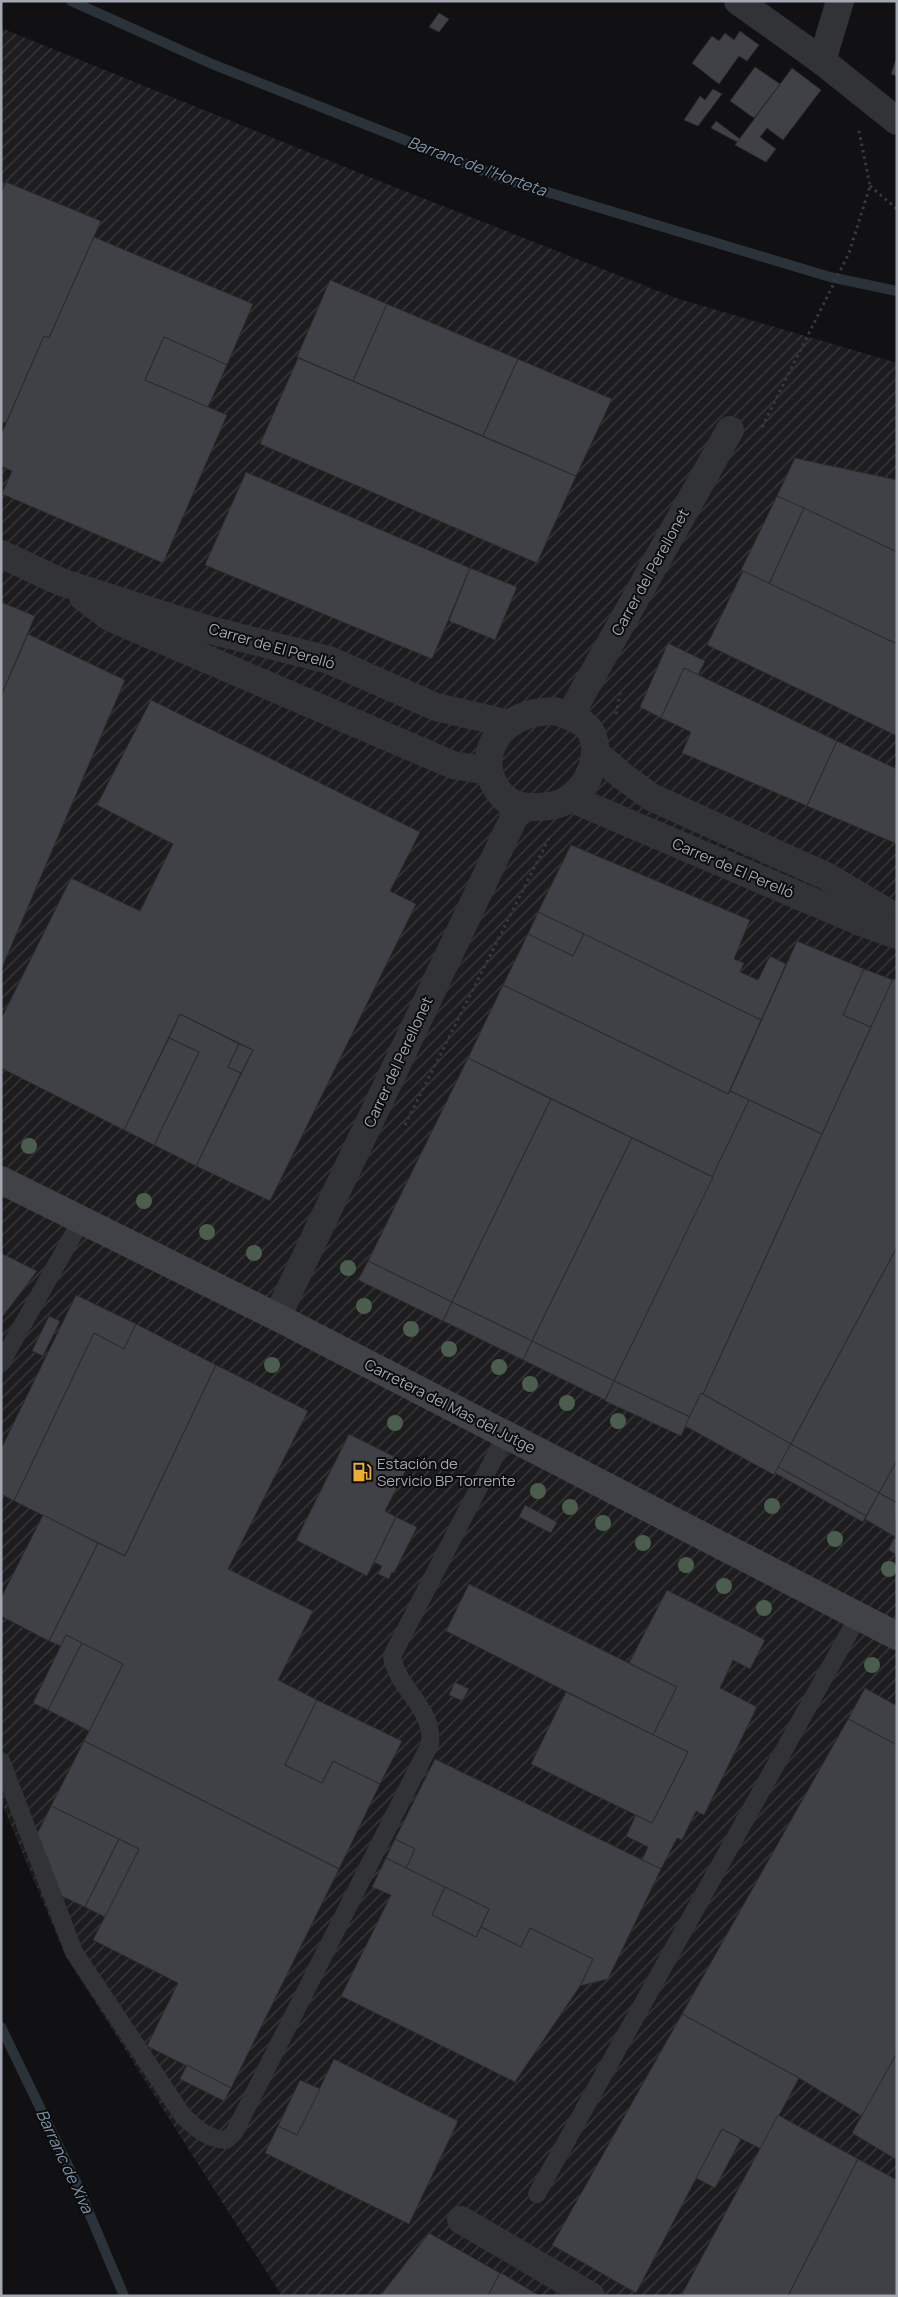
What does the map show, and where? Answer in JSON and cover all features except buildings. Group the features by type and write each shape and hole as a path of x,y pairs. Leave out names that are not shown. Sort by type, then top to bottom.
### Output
{"street":[{"path":"738,1 822,61 897,122"},
{"path":"822,61 840,1"},
{"name":"Carrer del Perellonet","path":"570,715 730,430"},
{"name":"Carrer de El Perelló","path":"1,554 61,582 210,630 329,660 436,707 510,724"},
{"name":"Carrer de El Perelló","path":"61,582 111,618 453,765 488,771"},
{"path":"554,711 570,715 591,733 596,753 590,777 570,798 548,807 519,807 500,795 488,771 491,745 500,730 527,714 554,711"},
{"name":"Carrer de El Perelló","path":"596,753 621,775 651,797 826,876 897,918"},
{"name":"Carrer de El Perelló","path":"570,798 897,935"},
{"name":"Carrer del Perellonet","path":"277,1317 519,807"},
{"name":"Carretera del Mas del Jutge","path":"1,1180 277,1317 897,1636"},
{"path":"461,2220 591,2296"}],"lane":[{"path":"1,1363 81,1221"},
{"path":"1,1761 74,1952 183,2116 199,2131 216,2139 226,2140 234,2134 430,1744 431,1732 428,1721 394,1669 392,1656 506,1435"},
{"path":"537,2194 859,1616"}],"path":[{"path":"761,430 849,253 870,186 857,124"},
{"path":"870,186 897,209"},
{"path":"402,1133 538,859 554,833"}],"shaded area":[{"path":"1,28 676,298 897,363 897,2296 282,2296 65,1955 1,1801"}],"waterway":[{"name":"Barranc de l'Horteta","path":"71,1 212,64 504,179 830,277 897,291"},
{"name":"Barranc de Xiva","path":"1,2027 77,2184 124,2296"}],"place":[{"name":"Estación de Servicio BP Torrente","path":"362,1472"}]}
